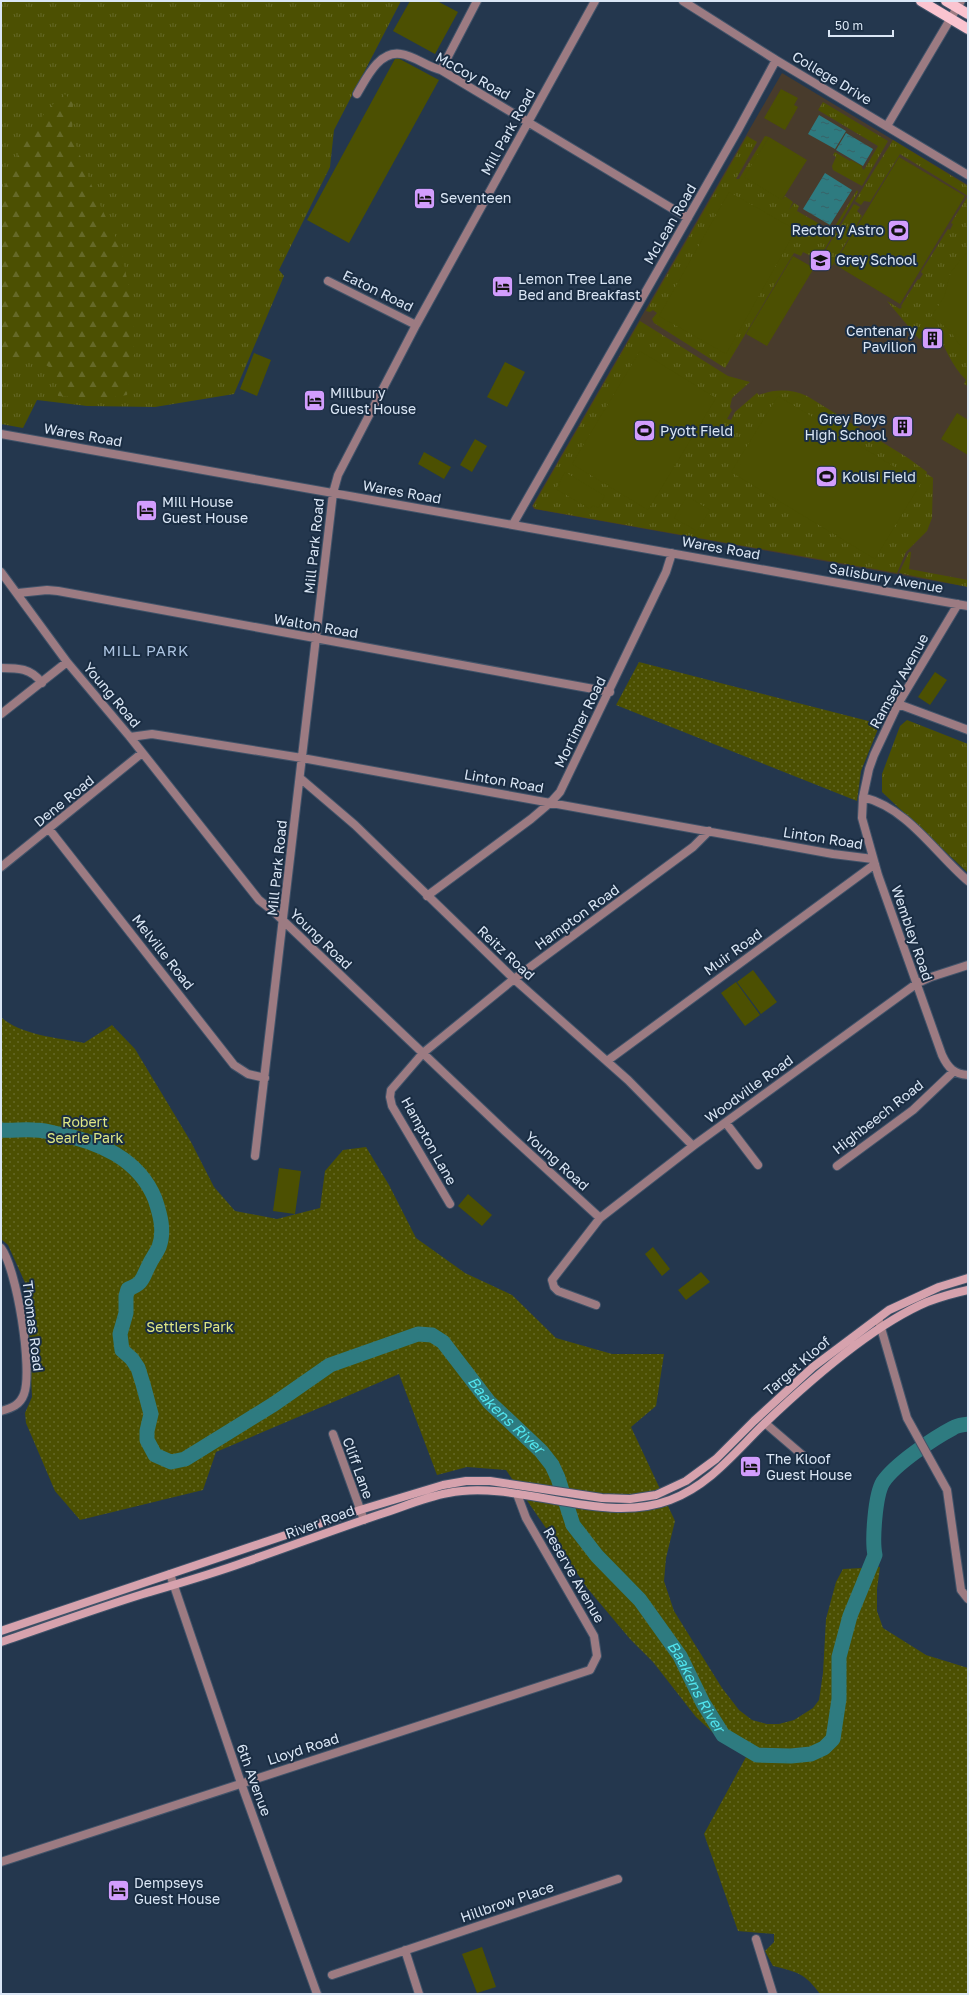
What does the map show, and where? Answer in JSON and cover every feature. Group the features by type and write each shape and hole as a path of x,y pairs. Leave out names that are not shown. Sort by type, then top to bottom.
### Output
{"main road":[{"path":"921,1 968,29"},
{"path":"946,1 959,4 968,14"},
{"name":"Target Kloof","path":"657,1500 716,1459 806,1373 889,1310 926,1293 968,1278"},
{"name":"Target Kloof","path":"657,1500 690,1491 718,1471 765,1423 816,1377 882,1327 927,1302 968,1290"},
{"name":"River Road","path":"1,1631 360,1510 443,1485 466,1481 496,1481 602,1498 657,1500"},
{"name":"River Road","path":"1,1642 239,1564 446,1493 485,1490 617,1507 657,1500"},
{"path":"235,1553 239,1564"},
{"path":"11,1628 14,1638"}],"street":[{"path":"441,70 477,1"},
{"name":"Mill Park Road","path":"256,1156 333,493 341,466 416,325 595,1"},
{"name":"College Drive","path":"683,1 776,60 968,176"},
{"path":"887,126 959,4"},
{"name":"McCoy Road","path":"357,94 372,69 383,58 392,54 400,54 441,70 688,218"},
{"name":"McLean Road","path":"513,524 688,218 776,60"},
{"name":"Eaton Road","path":"328,281 416,325"},
{"name":"Wares Road","path":"1,434 799,576"},
{"name":"Mortimer Road","path":"427,896 551,802 567,780 666,572 672,553"},
{"name":"Young Road","path":"1,572 18,593 67,662 130,738 259,900 600,1218"},
{"name":"Salisbury Avenue","path":"799,576 968,606"},
{"name":"Walton Road","path":"18,593 42,590 58,592 610,692"},
{"name":"Ramsey Avenue","path":"863,797 871,763 898,704 958,604"},
{"path":"1,714 67,662"},
{"path":"1,668 27,670 37,676 42,682"},
{"path":"898,704 968,730"},
{"name":"Linton Road","path":"130,738 147,734 157,734 551,802 874,861"},
{"name":"Dene Road","path":"1,867 142,754"},
{"name":"Reitz Road","path":"300,778 355,825 514,979 607,1061 693,1146"},
{"path":"863,797 883,804 905,820 968,881"},
{"name":"Wembley Road","path":"863,797 862,818 874,861 942,1055 946,1064 953,1072"},
{"name":"Melville Road","path":"49,829 231,1062 248,1074 265,1078"},
{"name":"Hampton Road","path":"422,1053 514,979 687,852 709,831"},
{"name":"Muir Road","path":"607,1061 874,861"},
{"name":"Woodville Road","path":"596,1305 558,1291 554,1287 552,1280 600,1218 693,1146 916,984 931,977 968,965"},
{"name":"Hampton Lane","path":"422,1053 395,1084 391,1090 390,1097 403,1125 450,1204"},
{"path":"953,1072 968,1075"},
{"name":"Highbeech Road","path":"837,1166 913,1110 953,1072"},
{"path":"726,1123 758,1165"},
{"name":"Thomas Road","path":"1,1248 12,1271 24,1336 26,1382 23,1396 16,1406 1,1411"},
{"path":"878,1318 882,1327 903,1408 915,1436 947,1490 961,1590 968,1599"},
{"path":"765,1423 807,1459"},
{"name":"Cliff Lane","path":"333,1434 364,1520"},
{"name":"Reserve Avenue","path":"519,1494 526,1518 594,1636 597,1656 590,1670"},
{"name":"6th Avenue","path":"170,1574 241,1783 317,1994"},
{"name":"Lloyd Road","path":"1,1862 590,1670"},
{"name":"Hillbrow Place","path":"332,1975 618,1879"},
{"path":"756,1940 773,1994"},
{"path":"405,1950 420,1994"}],"shaded area":[{"name":"Grey School","path":"782,73 968,185 968,587 534,509 532,506"}],"green space":[{"path":"1,1 401,1 334,130 330,167 279,270 284,276 234,394 155,407 87,406 37,400 23,428 1,424"},
{"path":"410,1 437,1 458,12 435,54 393,31"},
{"path":"396,57 439,80 349,243 307,220"},
{"path":"781,89 798,98 794,105 798,107 785,130 764,118"},
{"path":"65,94 73,103 72,135 97,199 120,246 133,307 134,356 127,395 102,399 58,396 56,372 33,356 1,358 1,214 4,188 27,135 50,107"},
{"path":"823,102 888,141 862,186 833,170 832,166 836,157 833,155 835,152 862,166 864,170 878,146 818,110"},
{"path":"747,136 757,142 736,179 739,179 765,136 769,137 745,177 783,199 785,196 793,202 789,210 794,203 799,206 797,211 832,231 857,190 858,192 815,266 809,262 811,256 803,252 801,256 794,253 725,368 654,323 652,319 657,313 653,310 650,312 646,311"},
{"path":"769,137 807,160 782,200 744,177"},
{"path":"893,140 968,186 968,196 900,154 870,202 864,201 861,205 855,201"},
{"name":"Rectory Astro","path":"899,157 965,196 900,304 834,264"},
{"path":"729,192 796,230 726,354 659,316"},
{"path":"968,196 968,386 964,384 966,380 952,362 935,328 925,327 921,333 923,337 919,339 887,301 900,309 902,307 901,306 918,279 919,280 923,274 921,272 948,229 950,230 953,224 951,223"},
{"path":"854,204 860,207 857,211 862,216 832,266 825,260 823,254"},
{"path":"968,251 968,352 958,343 950,330 931,317 944,297 951,272"},
{"path":"793,256 814,268 767,346 746,334"},
{"path":"640,321 728,376 750,382 732,398 730,407 732,410 727,419 731,420 735,412 757,393 759,395 777,391 795,392 807,396 908,458 927,472 926,476 927,474 933,478 932,518 927,531 906,552 897,573 536,509 533,506"},
{"name":"Pyott Field","path":"640,351 716,398 648,510 572,464"},
{"path":"254,353 271,360 257,396 240,389"},
{"path":"505,362 525,372 507,407 487,397"},
{"name":"Kolisi Field","path":"778,396 921,483 875,559 731,472"},
{"path":"957,413 968,420 968,455 941,439"},
{"path":"475,439 487,446 472,472 460,465"},
{"path":"424,452 451,467 444,479 418,464"},
{"path":"565,472 605,496 598,508 593,505 590,509 556,489"},
{"path":"687,496 710,510 697,531 674,518"},
{"path":"909,552 911,552 909,569 968,580 968,587 899,573"},
{"path":"639,662 880,724 861,771 857,801 616,705"},
{"path":"935,672 947,680 930,705 918,697"},
{"path":"907,720 968,744 968,873 882,792 882,774 900,726"},
{"path":"753,970 777,1002 761,1014 737,982"},
{"path":"736,982 760,1015 745,1026 721,993"},
{"name":"Settlers Park","path":"1,1017 18,1028 29,1032 84,1043 112,1025 135,1049 191,1142 214,1187 235,1211 277,1219 320,1208 325,1171 343,1150 366,1147 389,1185 416,1238 465,1273 512,1295 556,1338 612,1354 664,1354 656,1406 631,1427 675,1521 666,1558 664,1581 674,1611 722,1688 739,1710 752,1720 767,1724 779,1724 794,1720 813,1708 819,1700 823,1673 826,1619 836,1582 843,1569 880,1567 877,1589 877,1611 883,1628 926,1655 968,1668 968,1994 820,1994 805,1977 800,1974 773,1966 765,1951 774,1942 774,1934 738,1931 704,1834 746,1757 721,1740 696,1717 653,1662 630,1639 588,1589 506,1470 467,1467 437,1475 399,1374 216,1452 203,1490 80,1520 55,1491 26,1423 25,1413 32,1397 27,1287 8,1245 1,1239"},
{"path":"279,1168 301,1171 295,1214 273,1211"},
{"path":"468,1194 492,1215 482,1226 458,1206"},
{"path":"653,1247 670,1269 662,1276 645,1254"},
{"path":"701,1272 710,1282 686,1300 678,1290"},
{"path":"482,1947 496,1987 477,1993 462,1954"}],"water":[{"path":"819,115 846,131 835,149 808,134"},
{"path":"846,133 873,149 863,166 836,150"},
{"path":"825,173 852,190 830,225 803,209"}],"waterway":[{"name":"Baakens River","path":"1,1130 46,1131 88,1141 102,1147 116,1154 139,1173 148,1185 155,1199 162,1229 161,1241 142,1280 137,1285 128,1289 126,1296 126,1313 120,1334 122,1350 132,1359 138,1368 143,1384 151,1414 147,1431 147,1440 155,1455 171,1462 185,1459 274,1404 330,1365 418,1334 432,1335 443,1342 489,1402 541,1451 552,1465 558,1478 573,1525 597,1556 640,1600 680,1656 703,1703 723,1735 757,1755 791,1756 811,1754 824,1748 833,1739 839,1699 839,1657 850,1616 875,1555 875,1518 880,1488 883,1482 896,1467 915,1452 955,1427 968,1424"}],"place":[{"name":"Seventeen","path":"424,198"},
{"name":"Rectory Astro","path":"899,230"},
{"name":"Grey School","path":"821,260"},
{"name":"Lemon Tree Lane Bed and Breakfast","path":"502,287"},
{"name":"Centenary Pavilion","path":"932,339"},
{"name":"Millbury Guest House","path":"315,401"},
{"name":"Grey Boys High School","path":"902,427"},
{"name":"Pyott Field","path":"644,431"},
{"name":"Kolisi Field","path":"826,477"},
{"name":"Mill House Guest House","path":"147,510"},
{"name":"The Kloof Guest House","path":"750,1467"},
{"name":"Dempseys Guest House","path":"118,1891"}],"district":[{"name":"MILL PARK","path":"146,651"}],"park label":[{"name":"Robert Searle Park","path":"85,1130"}]}
